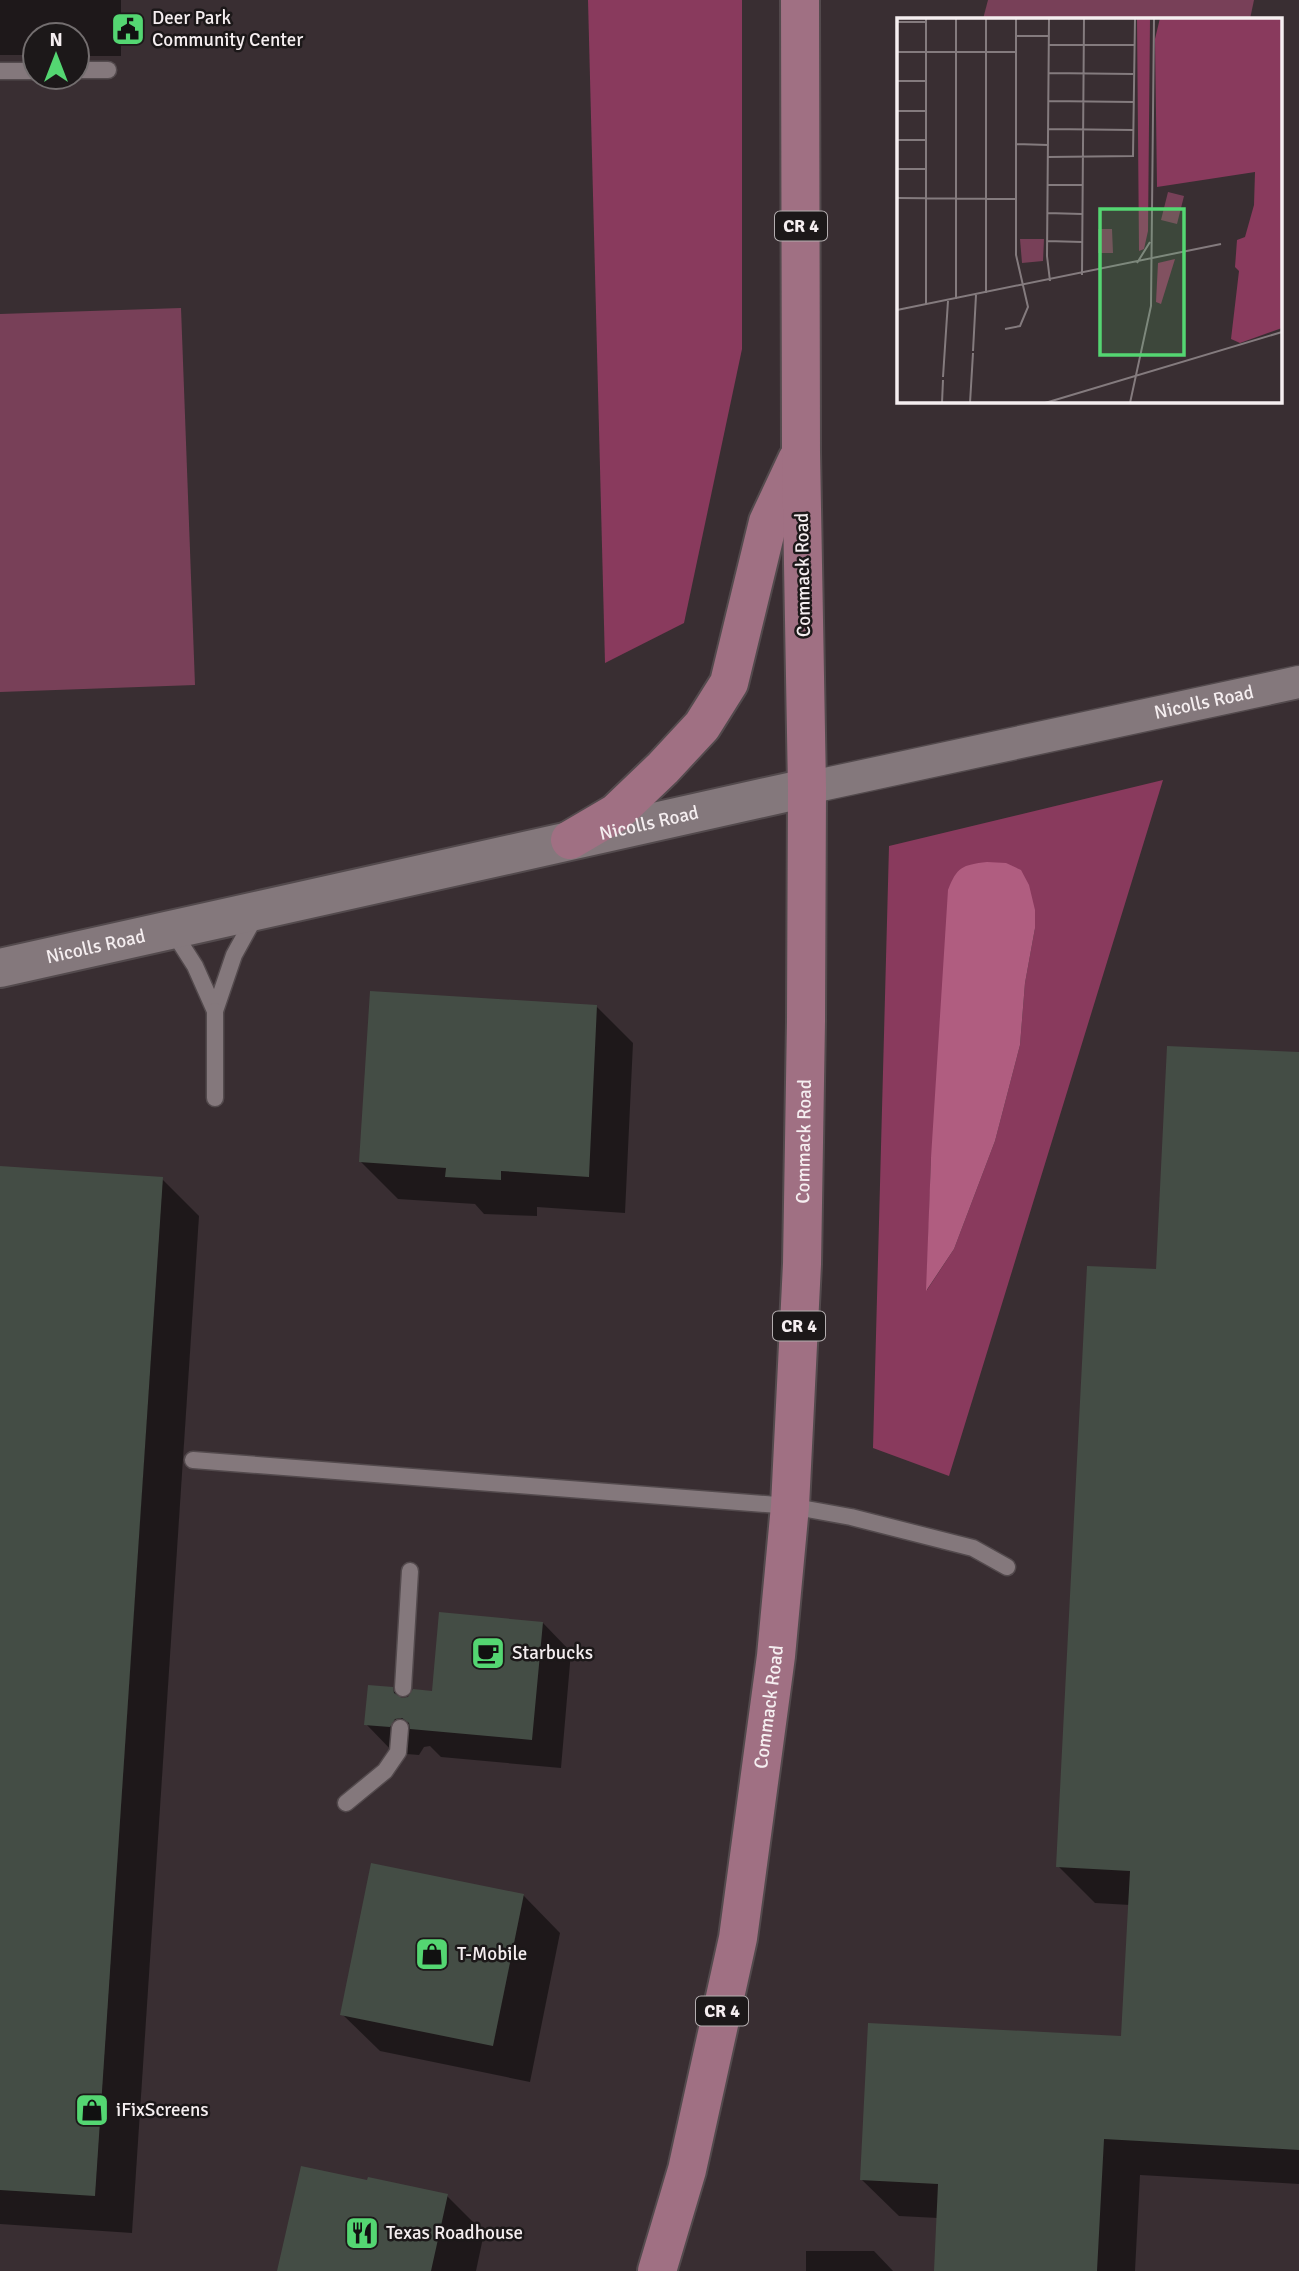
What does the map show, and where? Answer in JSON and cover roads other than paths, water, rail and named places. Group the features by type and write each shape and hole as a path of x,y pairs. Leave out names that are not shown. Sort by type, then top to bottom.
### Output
{"main road":[{"name":"Commack Road","path":"657,2271 687,2170 738,1938 776,1656 790,1506 802,1264 807,788 801,452 800,0"},
{"path":"570,840 617,813 663,768 702,726 729,683 768,522 801,452"}],"street":[{"name":"Nicolls Road","path":"0,968 570,840 1299,682"}],"lane":[{"path":"91,70 108,70"},
{"path":"0,71 21,71"},
{"path":"215,1098 215,1011 234,956 258,911"},
{"path":"172,930 195,966 215,1011"},
{"path":"193,1460 790,1506 851,1517 973,1548 1007,1567"},
{"path":"402,1688 410,1571"},
{"path":"346,1803 385,1771 398,1752 400,1728"}],"place":[{"name":"Deer Park Community Center","path":"128,29"},
{"name":"Starbucks","path":"488,1653"},
{"name":"T-Mobile","path":"432,1954"},
{"name":"iFixScreens","path":"92,2110"},
{"name":"Texas Roadhouse","path":"362,2233"}]}
